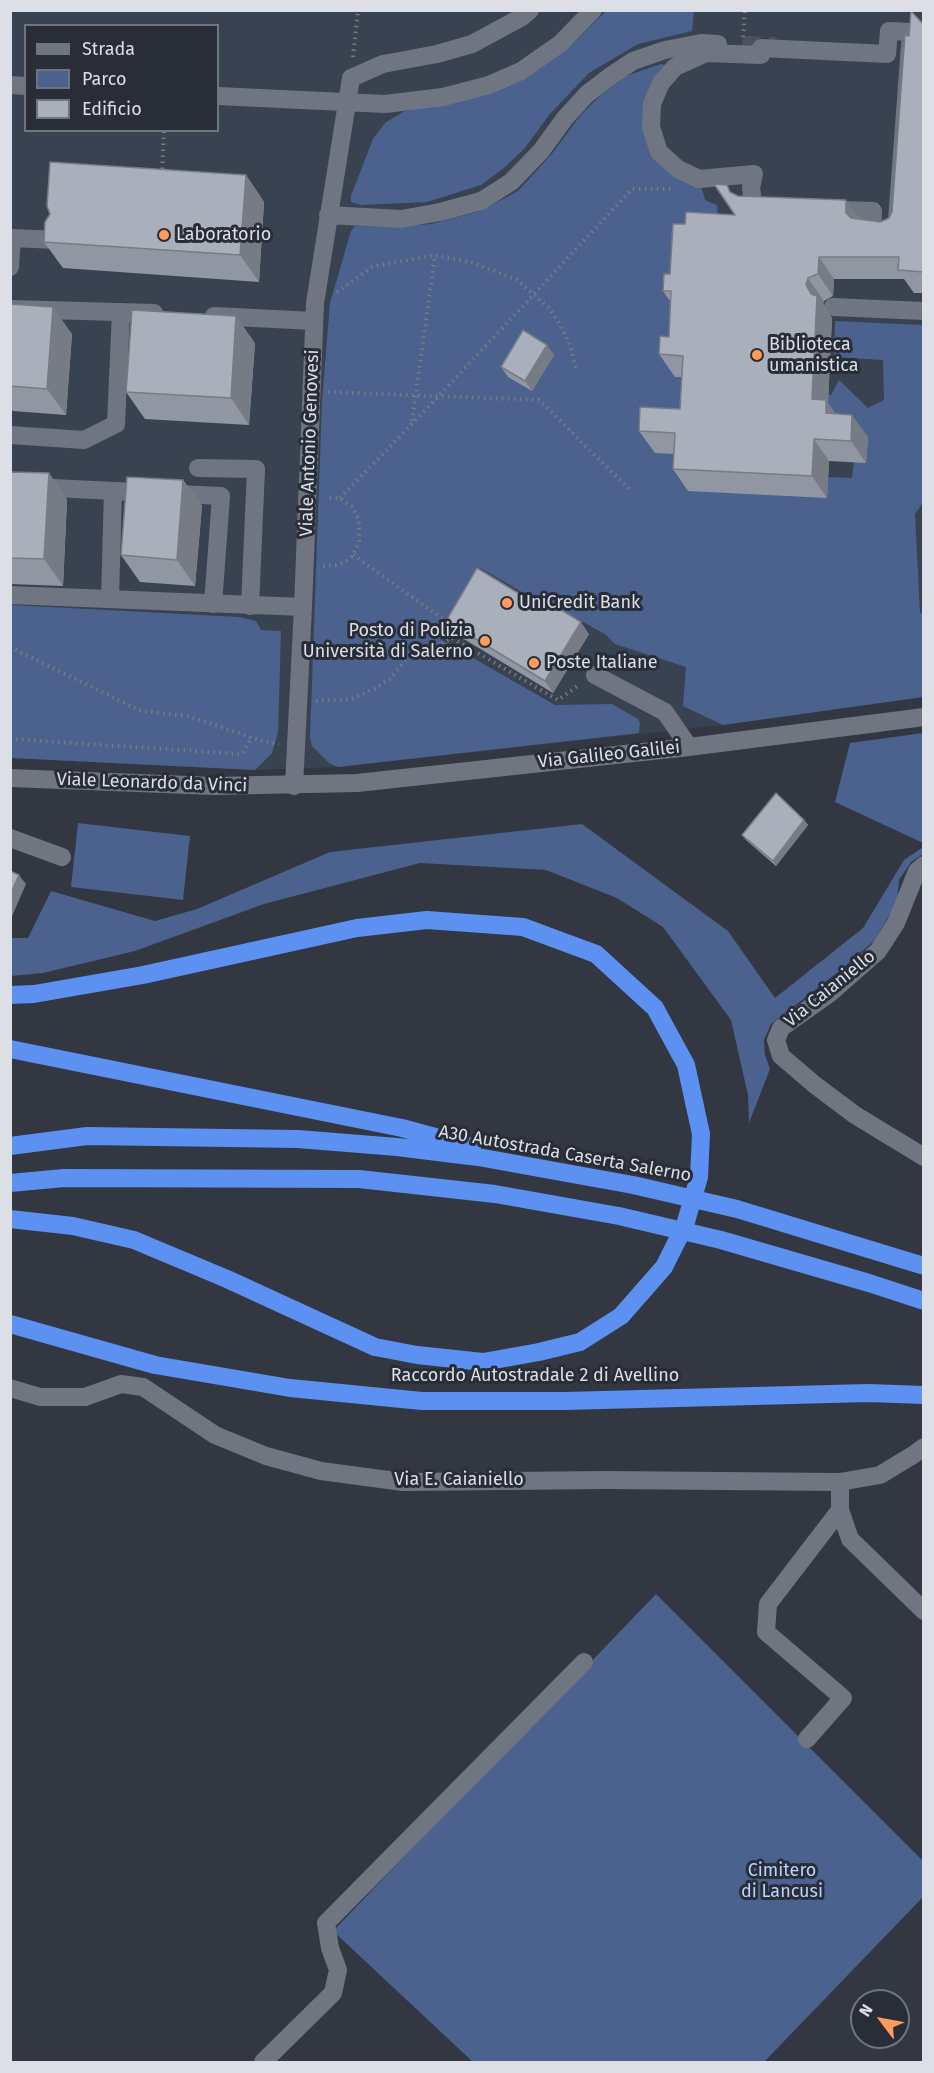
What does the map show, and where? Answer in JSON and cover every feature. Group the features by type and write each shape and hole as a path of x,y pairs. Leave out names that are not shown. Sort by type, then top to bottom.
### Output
{"highway":[{"path":"10,995 34,994 143,975 357,928 427,920 523,927 596,954 655,1008 686,1065 701,1134 699,1177 685,1224 664,1267 621,1316 580,1342 483,1362 417,1355 375,1347 227,1278 134,1240 73,1226 10,1219"},
{"path":"10,1049 402,1128 528,1165"},
{"name":"A30 Autostrada Caserta Salerno","path":"10,1146 87,1137 298,1139 397,1147 528,1165 633,1185 736,1209 924,1266"},
{"path":"10,1183 64,1178 359,1179 495,1194 620,1216 721,1240 924,1301"},
{"name":"Raccordo Autostradale 2 di Avellino","path":"10,1324 155,1365 290,1388 422,1401 565,1401 868,1393 924,1395"}],"street":[{"path":"351,78 383,64 437,54 472,44 522,17 530,10"},
{"path":"219,96 385,104 443,97 489,85 521,71 553,49 593,10"},
{"path":"889,31 911,32 897,228 896,233 872,231 873,211 754,207 752,188 754,174 699,179 678,169 659,152 651,127 652,104 661,83 675,67 706,53 760,55 761,48 887,54 889,31"},
{"path":"328,215 401,219 481,201 512,182 541,151 565,118 587,94 633,61 665,50 700,43 742,45"},
{"name":"Viale Antonio Genovesi","path":"294,786 315,312 328,215 351,78"},
{"path":"10,267 12,238 57,240"},
{"path":"833,307 924,310"},
{"path":"10,309 167,314"},
{"path":"10,435 84,440 116,424 121,312"},
{"path":"201,315 315,312"},
{"path":"198,468 256,469 250,606"},
{"path":"10,486 221,496 213,604"},
{"path":"110,599 113,491"},
{"path":"10,595 303,607"},
{"path":"595,675 665,712 689,747"},
{"name":"Via Galileo Galilei","path":"294,786 357,783 689,747 924,717"},
{"name":"Viale Leonardo da Vinci","path":"10,778 214,786 294,786"},
{"path":"10,838 62,857"},
{"name":"Via Caianiello","path":"924,865 917,871 896,923 878,951 830,994 781,1028 776,1040 781,1056 815,1085 855,1115 924,1157"},
{"name":"Via E. Caianiello","path":"10,1388 40,1397 85,1397 122,1384 142,1387 215,1435 266,1456 321,1471 403,1482 618,1480 840,1482 880,1475 924,1447"},
{"path":"840,1482 840,1510 850,1539 924,1611"},
{"path":"807,1739 843,1698 766,1632 768,1604 840,1510"},
{"path":"263,2062 333,1993 338,1970 330,1948 326,1923 584,1662"}],"path":[{"path":"351,78 358,10"},
{"path":"742,45 745,10"},
{"path":"161,184 164,132"},
{"path":"340,498 437,398 632,189 678,189"},
{"path":"412,422 435,255"},
{"path":"315,312 372,267 435,255 474,263 517,280 548,307 570,345 576,368"},
{"path":"313,391 437,398 538,400 631,491"},
{"path":"305,566 336,565 345,562 353,555 359,541 358,520 352,507 340,498 308,498"},
{"path":"353,555 450,624 452,638"},
{"path":"452,638 558,700 595,675"},
{"path":"298,702 351,699 390,679 405,661 421,649 439,645 452,638"},
{"path":"10,647 141,711 188,716 252,737 294,747"},
{"path":"10,739 242,754 252,737"}],"shaded area":[{"path":"10,11 923,11 923,697 723,725 338,767 255,770 11,758"}],"green space":[{"path":"606,11 694,11 692,31 638,44 589,73 549,115 525,148 481,185 427,202 361,205 351,202 351,196 373,139 386,122 405,111 501,89 576,41"},
{"path":"661,64 675,67 661,83 659,152 699,179 705,200 717,205 718,216 726,379 690,455 828,477 852,478 854,462 808,394 831,395 839,380 868,408 884,400 883,360 834,357 835,321 923,325 924,501 915,514 920,613 923,613 923,697 723,725 683,706 686,667 615,644 605,634 550,604 548,607 480,568 440,639 555,705 612,704 638,719 639,733 338,767 329,763 312,746 310,738 322,402 330,303 351,231 355,226 389,227 431,224 480,211 518,191 551,155 580,116 601,95 626,76"},
{"path":"11,605 239,617 256,621 261,630 281,631 278,733 272,753 255,770 11,758"},
{"path":"923,733 923,843 835,802 850,743"},
{"path":"78,823 190,836 183,900 71,887"},
{"path":"582,824 728,931 775,998 863,928 904,860 923,847 923,854 911,862 899,880 897,903 874,941 771,1024 764,1040 765,1055 770,1069 749,1123 748,1095 731,1020 663,927 617,898 546,870 420,863 264,904 135,951 43,973 11,976 10,938 28,938 51,891 155,921 197,909 330,852"},
{"name":"Cimitero di Lancusi","path":"656,1594 923,1861 923,1897 764,2062 473,2062 333,1931"}],"building":[{"name":"Biblioteca umanistica","path":"911,11 924,25 924,272 898,270 899,257 819,257 818,274 808,278 806,285 811,294 817,296 812,399 826,400 826,413 852,415 851,441 814,439 812,476 673,469 675,433 639,431 640,407 680,409 683,356 659,354 660,336 669,337 671,291 663,291 664,274 670,274 673,224 685,224 686,212 735,215 714,184 727,185 730,192 738,196 846,200 846,213 851,218 880,222 889,218 892,212 905,35 909,36"},
{"name":"Laboratorio","path":"50,162 246,175 240,255 44,242 45,222 50,214 47,206"},
{"path":"10,304 53,307 47,389 10,386"},
{"path":"132,310 236,316 231,398 126,392"},
{"path":"523,330 547,345 525,381 501,367"},
{"path":"10,472 49,473 44,559 10,558"},
{"path":"127,477 183,480 177,560 121,555"},
{"path":"477,568 541,607 545,600 581,622 545,681 446,621"},
{"path":"776,793 804,820 773,861 742,835"},
{"path":"10,871 19,875 10,895"}],"tunnel":[{"path":"742,45 776,46"}],"place":[{"name":"Laboratorio","path":"164,235"},
{"name":"Biblioteca umanistica","path":"757,355"},
{"name":"UniCredit Bank","path":"507,603"},
{"name":"Posto di Polizia Università di Salerno","path":"485,641"},
{"name":"Poste Italiane","path":"534,663"}]}
